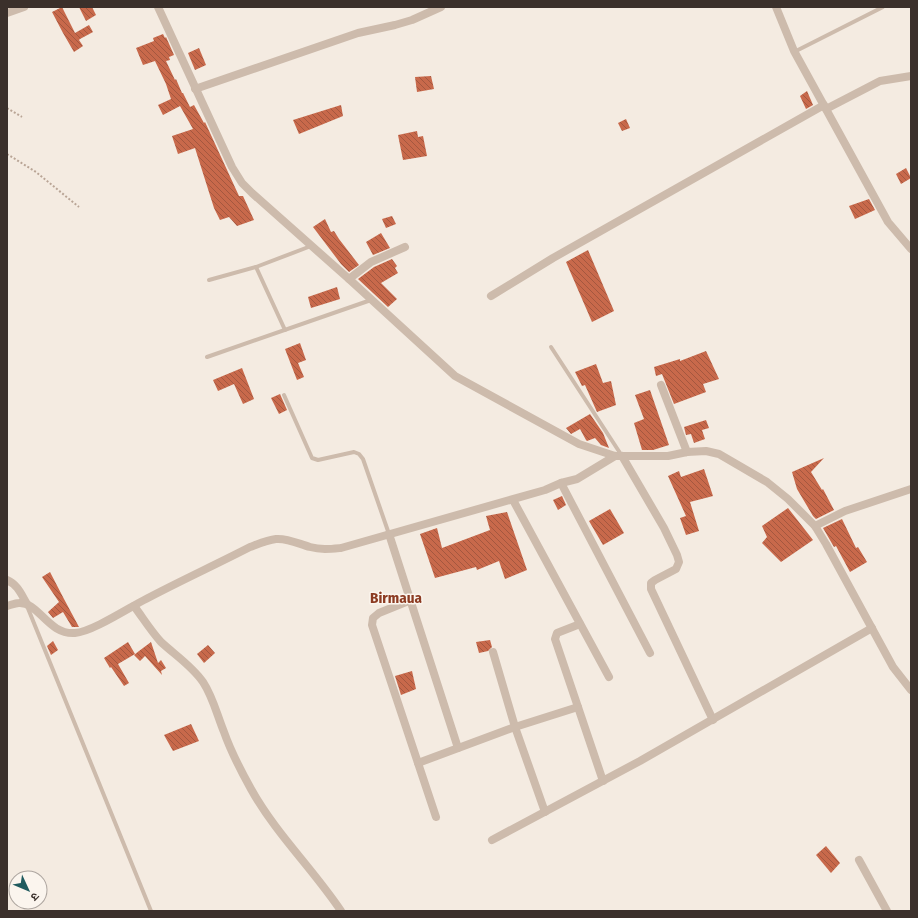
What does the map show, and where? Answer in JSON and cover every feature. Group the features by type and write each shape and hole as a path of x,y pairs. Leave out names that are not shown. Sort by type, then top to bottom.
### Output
{"street":[{"path":"7,13 24,7"},
{"path":"158,7 232,167 242,183 252,193 455,376 579,444 619,456 668,456 688,452 706,451 719,454 767,482 783,494 815,526 893,667 911,690"},
{"path":"196,89 358,33 412,20 441,7"},
{"path":"776,7 794,52 888,222 911,249"},
{"path":"491,296 553,258 825,107 880,81 911,76"},
{"path":"349,279 371,262 405,247"},
{"path":"661,385 688,452"},
{"path":"7,606 18,603 26,604 61,632 78,633 93,628 250,548 276,539 286,540 325,550 341,548 545,490 561,483 577,479 619,456"},
{"path":"619,456 664,528 679,559 678,566 651,583 651,588 713,720"},
{"path":"561,483 650,653"},
{"path":"815,526 845,511 911,489"},
{"path":"513,500 609,677"},
{"path":"389,534 458,748"},
{"path":"7,580 12,582 19,589 26,604"},
{"path":"410,600 379,613 373,618 372,625 436,817"},
{"path":"134,606 161,641 190,667 202,682 208,691 233,753 252,791 283,837 342,911"},
{"path":"580,624 560,632 555,637 603,781"},
{"path":"492,840 713,720 872,628"},
{"path":"493,652 516,727 545,812"},
{"path":"418,763 516,727 578,707"},
{"path":"859,860 887,911"}],"lane":[{"path":"794,52 883,7"},
{"path":"209,280 256,267 311,246"},
{"path":"256,267 285,330"},
{"path":"208,357 371,300"},
{"path":"551,347 619,456"},
{"path":"284,395 312,458 318,460 354,452 359,454 363,459 389,534"},
{"path":"26,604 151,911"}],"path":[{"path":"7,108 22,117"},
{"path":"7,154 36,172 79,207"}],"building":[{"path":"62,7 75,33 89,25 93,32 79,40 83,46 74,52 52,12"},
{"path":"79,7 92,7 96,15 86,21"},
{"path":"163,34 165,38 166,37 174,55 169,57 170,60 166,61 175,80 176,79 190,107 194,105 204,123 205,122 239,196 243,196 254,220 237,226 229,217 220,220 214,208 195,148 178,154 172,136 193,129 180,106 163,115 158,105 171,99 166,84 155,61 143,65 136,48 154,41 153,38"},
{"path":"199,48 206,65 195,70 188,53"},
{"path":"431,76 434,89 417,92 415,77"},
{"path":"807,91 813,105 806,109 800,96"},
{"path":"341,105 343,116 299,134 293,120"},
{"path":"626,119 630,128 622,131 618,123"},
{"path":"417,131 418,137 423,136 427,156 403,160 398,135"},
{"path":"906,168 911,178 901,184 896,174"},
{"path":"869,199 875,210 855,219 849,206"},
{"path":"392,216 396,224 386,228 382,219"},
{"path":"325,219 331,232 334,231 359,265 349,272 341,264 313,227"},
{"path":"381,233 390,248 373,255 366,242"},
{"path":"588,250 614,311 592,322 566,262"},
{"path":"392,259 397,266 395,268 398,273 381,283 397,299 388,307 358,279 374,267"},
{"path":"337,287 340,299 311,308 308,297"},
{"path":"300,343 306,360 298,363 304,377 297,380 285,349"},
{"path":"706,351 719,379 703,384 706,392 674,404 662,374 656,376 654,367 680,359 680,361"},
{"path":"596,364 603,383 611,381 616,405 597,412 585,385 582,386 575,372"},
{"path":"242,368 254,399 243,404 234,384 218,391 213,380"},
{"path":"650,390 669,445 653,450 642,450 634,423 644,419 635,395"},
{"path":"280,394 287,410 279,414 271,398"},
{"path":"590,414 603,433 609,448 601,445 595,438 587,441 580,429 571,434 566,428"},
{"path":"706,420 709,428 702,430 705,439 694,443 691,434 686,435 684,427"},
{"path":"824,458 811,472 822,490 823,489 834,510 816,519 797,489 792,472"},
{"path":"704,469 713,496 690,502 699,531 686,535 680,518 686,516 668,476 679,471 681,477"},
{"path":"562,496 566,505 558,510 553,500"},
{"path":"788,508 813,540 781,562 762,543 767,537 762,526"},
{"path":"610,509 624,533 603,545 589,521"},
{"path":"507,512 527,570 505,579 499,561 477,570 476,567 435,578 420,534 437,528 442,548 490,530 486,516"},
{"path":"842,519 856,548 858,547 867,562 850,572 836,546 834,547 823,528"},
{"path":"50,572 79,627 72,627 63,612 53,618 48,612 59,602 42,577"},
{"path":"490,640 492,647 488,651 479,653 476,642"},
{"path":"53,641 58,650 51,655 47,646"},
{"path":"128,642 135,654 118,664 129,683 124,686 104,658"},
{"path":"151,642 158,663 161,660 166,668 161,671 162,675 145,656 140,661 134,655"},
{"path":"208,645 215,653 204,663 197,654"},
{"path":"412,671 416,689 401,695 395,676"},
{"path":"191,724 199,741 173,751 164,735"},
{"path":"826,846 840,863 831,873 816,855"}],"district":[{"name":"Birmaua","path":"396,598"}]}
